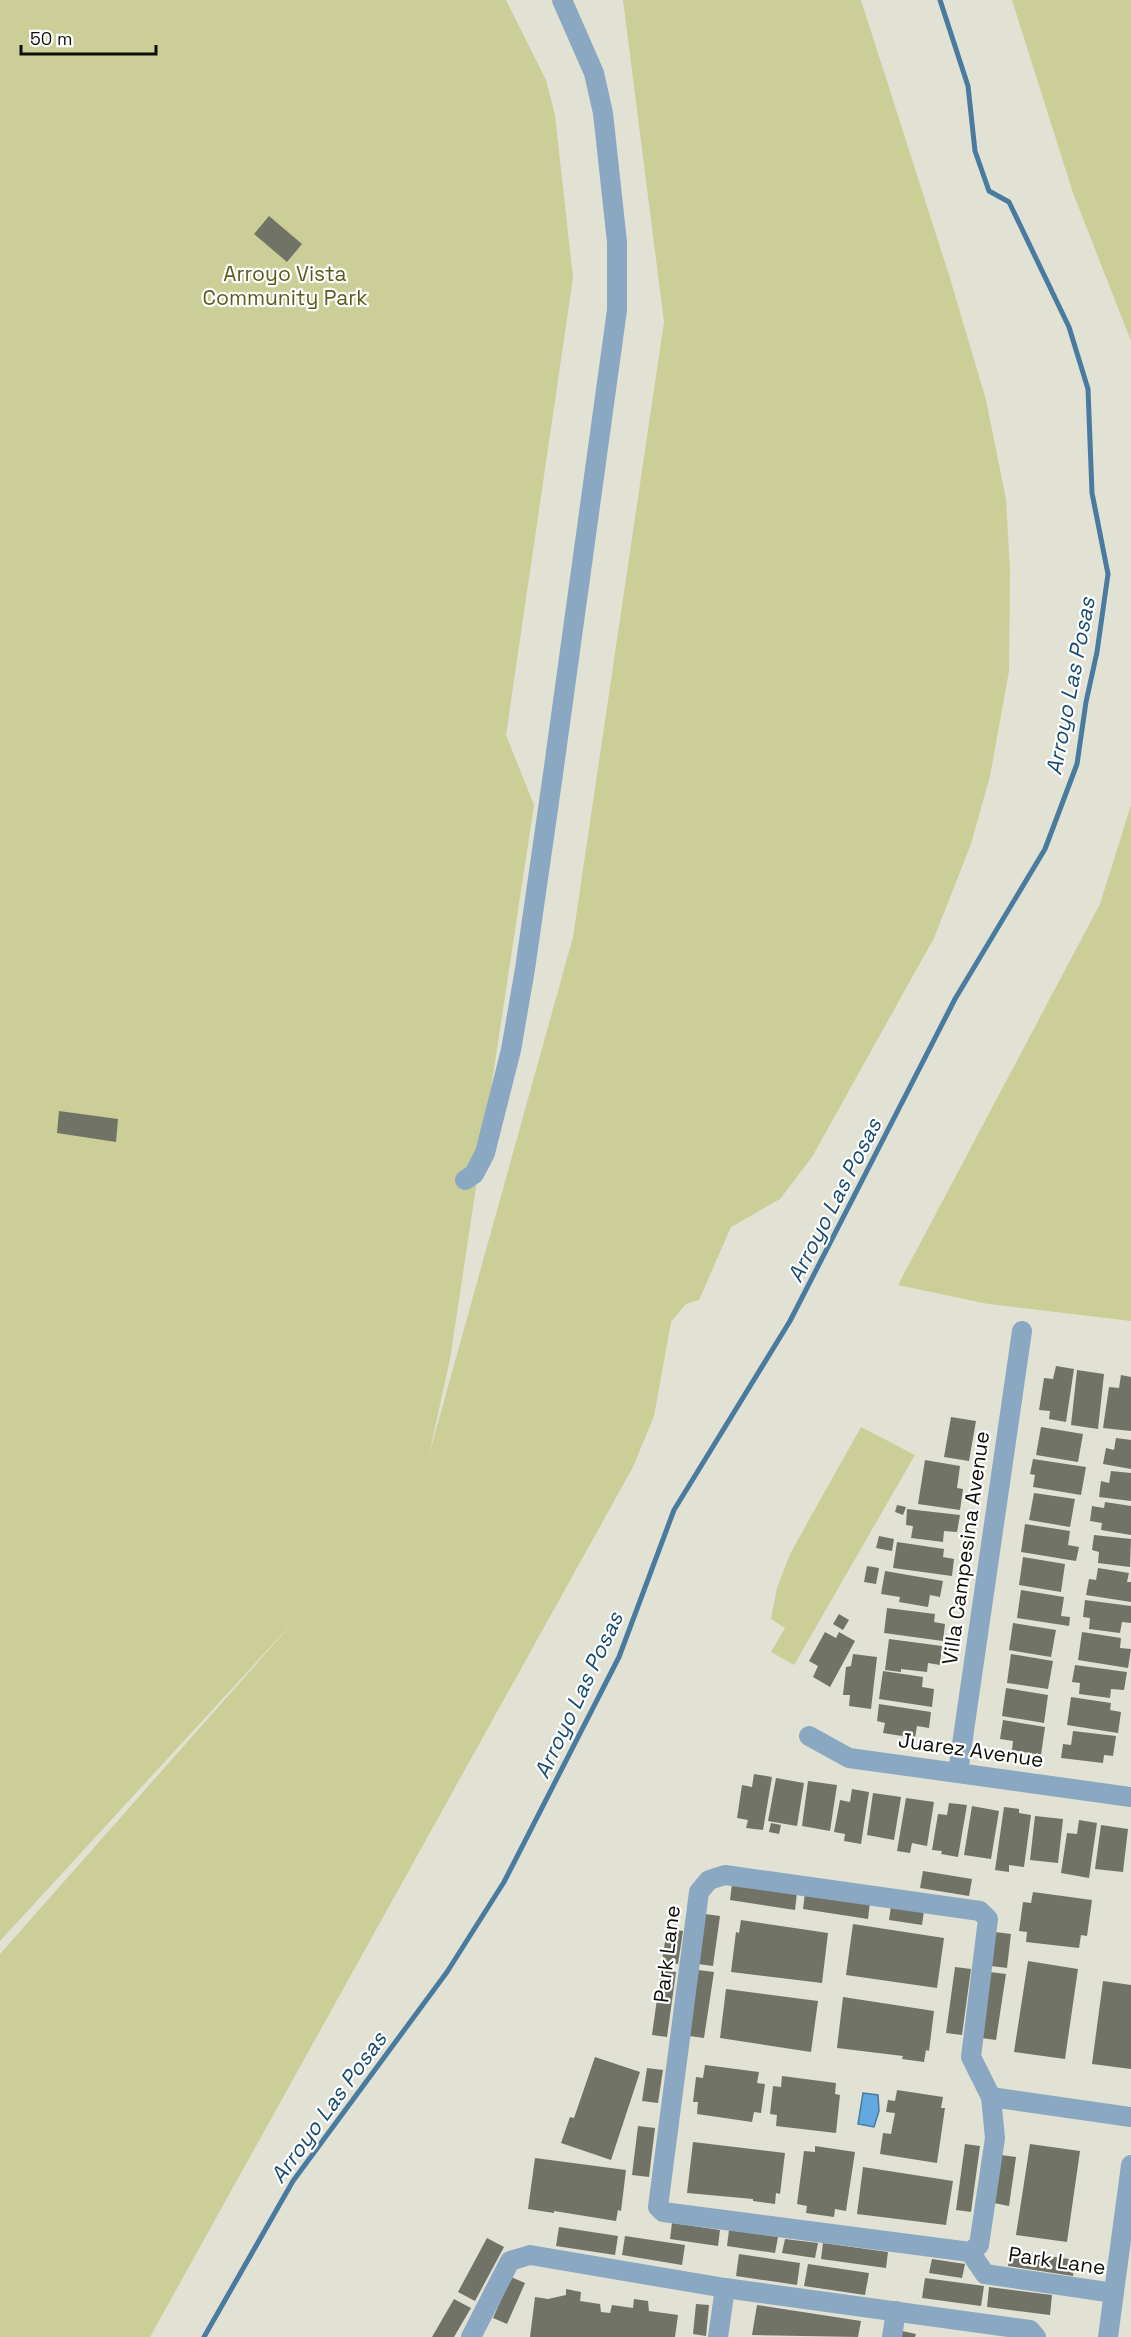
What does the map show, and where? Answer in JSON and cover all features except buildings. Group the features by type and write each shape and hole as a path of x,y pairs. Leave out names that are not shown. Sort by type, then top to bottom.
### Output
{"street":[{"path":"465,1180 474,1174 485,1153 511,1050 617,310 617,242 603,113 594,73 562,0"},
{"name":"Villa Campesina Avenue","path":"958,1772 1022,1330"},
{"name":"Juarez Avenue","path":"809,1736 849,1758 1131,1797"},
{"name":"Park Lane","path":"724,1875 980,1911 988,1919 970,2057 991,2097 994,2138 979,2245 970,2252 663,2212 658,2207 699,1892 709,1880 724,1875"},
{"path":"991,2097 1131,2117"},
{"path":"1108,2337 1131,2165"},
{"name":"Park Lane","path":"970,2252 985,2274 1113,2293"},
{"path":"471,2337 510,2261 530,2255 725,2288 1030,2330 1036,2337"},
{"path":"718,2337 725,2288"},
{"path":"892,2337 896,2311"}],"green space":[{"name":"Arroyo Vista Community Park","path":"0,0 506,0 546,80 555,115 573,278 506,735 534,805 450,1359 429,1455 573,937 664,322 623,0 861,0 949,275 986,400 1006,499 1010,571 1009,671 990,776 971,844 934,938 812,1157 780,1199 731,1227 699,1300 686,1304 671,1322 654,1416 633,1467 150,2337 0,2337 0,1954 295,1620 0,1941"},
{"path":"1012,0 1131,0 1131,341 1073,193"},
{"path":"1131,805 1131,1321 988,1304 898,1285 1100,904"},
{"path":"861,1427 915,1455 794,1665 771,1652 785,1628 771,1619 777,1588 790,1554"}],"water":[{"path":"863,2093 878,2095 879,2111 874,2127 858,2124"}],"waterway":[{"name":"Arroyo Las Posas","path":"204,2337 293,2181 447,1972 504,1882 619,1657 674,1510 790,1321 955,999 1045,849 1077,764 1108,574 1092,493 1088,389 1069,327 1009,202 989,191 975,151 968,86 940,0"}]}
